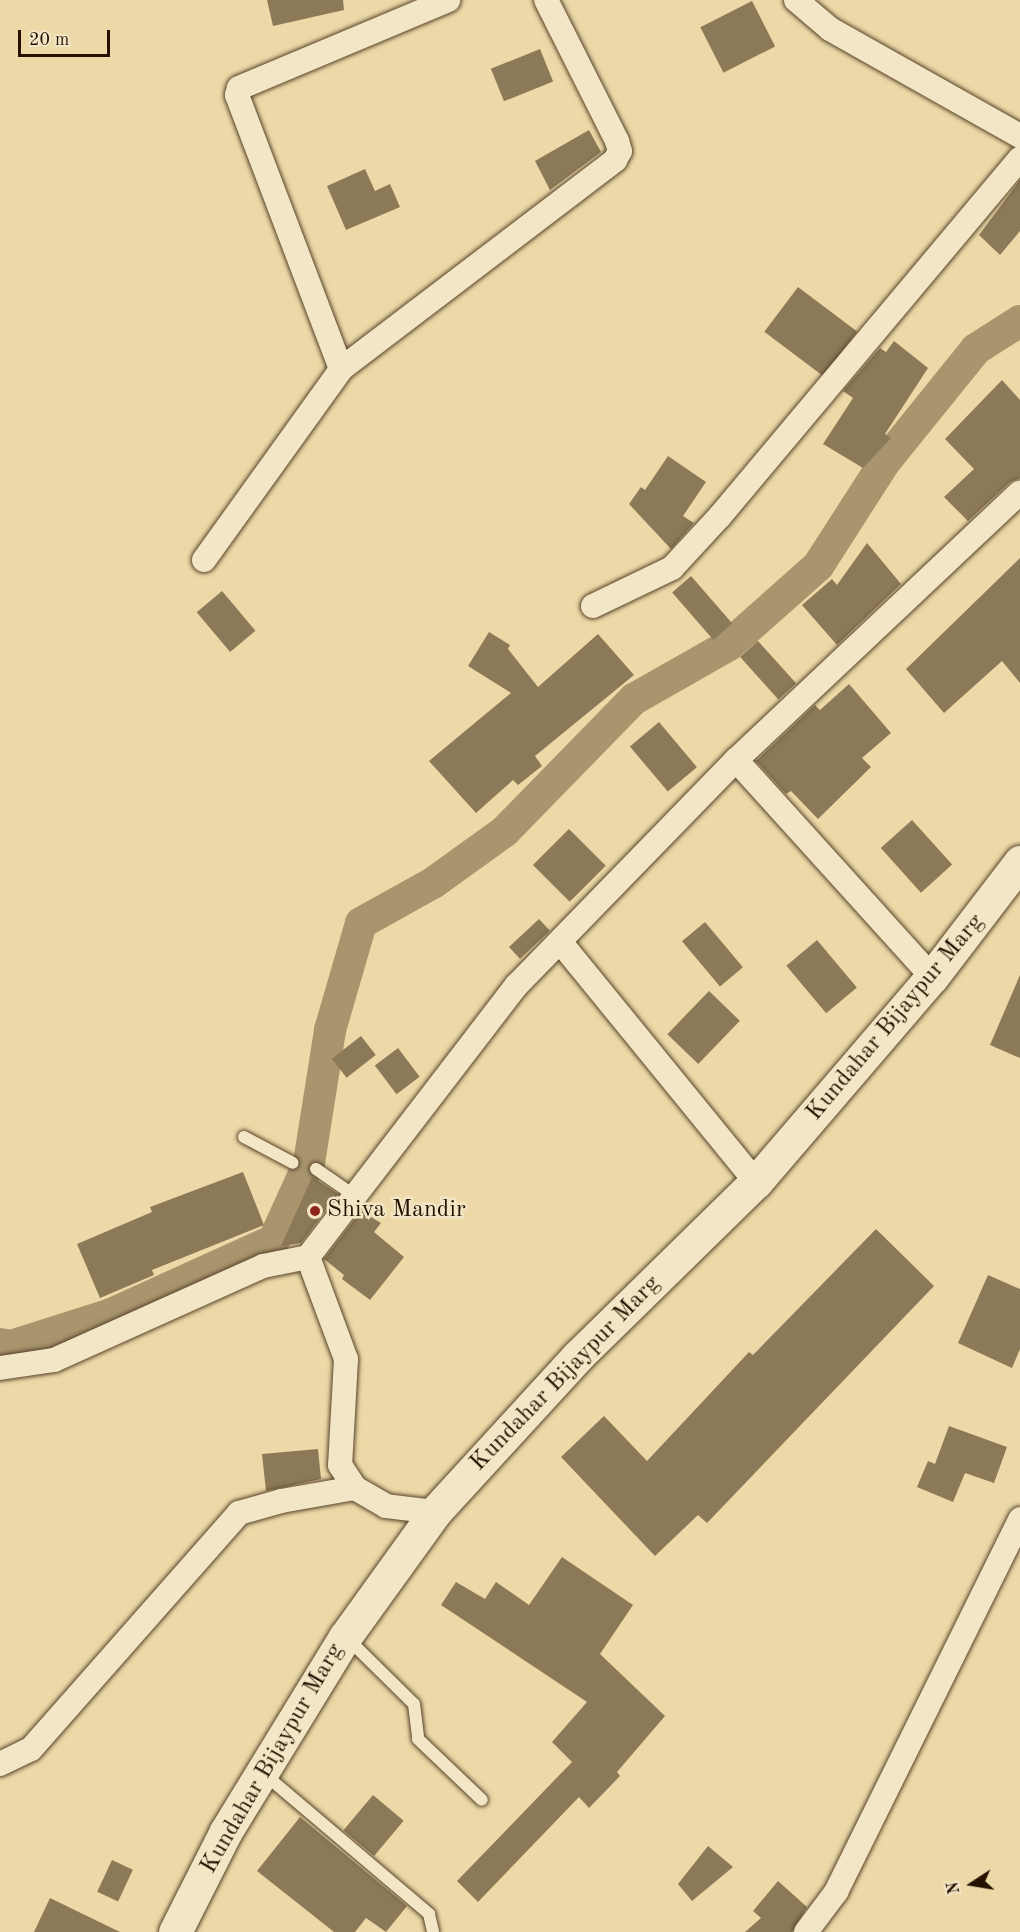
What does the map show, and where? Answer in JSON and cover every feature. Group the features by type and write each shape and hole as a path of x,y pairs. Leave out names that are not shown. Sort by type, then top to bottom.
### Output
{"main road":[{"name":"Kundahar Bijaypur Marg","path":"175,1932 226,1831 345,1636 435,1512 577,1357 756,1182 932,977 1020,862"}],"street":[{"path":"204,560 341,369 615,159 620,151 546,0"},
{"path":"796,0 830,29 1020,136"},
{"path":"341,369 237,95 239,88 439,2"},
{"path":"593,606 672,568 720,516 1020,158"},
{"path":"0,1368 54,1360 263,1266 309,1257 517,985 561,943 736,760 1020,492"},
{"path":"736,760 932,977"},
{"path":"561,943 756,1182"},
{"path":"309,1257 346,1359 340,1465 355,1488 386,1506 435,1512"},
{"path":"0,1764 31,1749 239,1513 281,1501 355,1488"},
{"path":"806,1932 836,1892 1020,1519"}],"lane":[{"path":"244,1137 293,1163"},
{"path":"316,1169 355,1196"},
{"path":"345,1636 414,1704 418,1739 482,1800"},
{"path":"262,1773 429,1914 434,1932"}],"building":[{"path":"267,0 343,0 344,10 273,26"},
{"path":"752,1 775,46 723,73 700,27"},
{"path":"540,49 553,81 504,101 491,69"},
{"path":"589,130 601,152 550,190 535,161"},
{"path":"365,169 375,191 390,184 400,207 346,230 327,186"},
{"path":"1020,180 1020,231 1000,255 979,235"},
{"path":"798,287 857,332 823,376 764,332"},
{"path":"894,341 928,368 885,434 891,438 863,468 823,444 853,398 843,391 880,348 886,352"},
{"path":"1002,380 1020,400 1020,478 1010,482 968,521 944,497 974,469 945,439"},
{"path":"668,456 706,482 683,516 694,523 671,549 629,504 641,487 645,490"},
{"path":"867,543 901,584 837,645 802,605 832,579 837,585"},
{"path":"1020,558 1020,683 1002,661 944,713 906,669"},
{"path":"691,576 732,624 713,640 672,592"},
{"path":"222,591 255,631 230,652 197,612"},
{"path":"489,632 510,645 508,649 538,687 598,634 634,675 535,756 542,766 518,785 513,780 476,813 429,761 511,693 468,666"},
{"path":"758,641 796,683 778,699 740,657"},
{"path":"849,684 891,733 862,758 871,767 818,819 791,791 786,794 756,761 815,705 820,710"},
{"path":"659,722 697,767 668,792 630,746"},
{"path":"912,820 952,865 921,893 881,848"},
{"path":"569,829 606,866 570,902 533,865"},
{"path":"539,919 550,931 520,959 509,947"},
{"path":"705,922 743,967 720,986 682,941"},
{"path":"817,940 857,987 826,1013 786,966"},
{"path":"1020,975 1020,1058 990,1045"},
{"path":"709,991 740,1021 698,1064 667,1034"},
{"path":"361,1036 376,1055 347,1078 332,1059"},
{"path":"398,1048 420,1077 397,1094 375,1065"},
{"path":"243,1172 264,1225 152,1270 154,1275 100,1298 77,1244 152,1212 150,1207"},
{"name":"Shiva Mandir","path":"312,1177 338,1194 301,1243 281,1246"},
{"path":"361,1211 381,1223 374,1232 404,1257 370,1300 342,1279 344,1275 324,1259"},
{"path":"876,1229 934,1286 707,1523 698,1515 655,1556 561,1457 604,1416 647,1461 749,1352 753,1355"},
{"path":"988,1275 1020,1289 1020,1349 1012,1368 958,1343"},
{"path":"949,1426 1007,1447 994,1483 965,1473 953,1502 917,1487 928,1461 935,1464"},
{"path":"318,1449 321,1479 266,1491 262,1454"},
{"path":"562,1557 633,1605 600,1654 665,1716 617,1772 620,1776 589,1808 579,1797 478,1902 457,1881 572,1762 552,1742 587,1702 441,1605 456,1582 485,1599 496,1582 529,1605"},
{"path":"373,1795 404,1821 374,1856 343,1830"},
{"path":"300,1817 407,1906 386,1932 366,1918 355,1932 334,1932 257,1871"},
{"path":"708,1846 733,1867 692,1901 678,1884"},
{"path":"112,1860 133,1870 118,1901 97,1892"},
{"path":"778,1881 807,1907 792,1932 745,1932 761,1918 753,1911"},
{"path":"50,1898 120,1932 34,1932"}],"waterway":[{"path":"0,1344 11,1346 109,1315 274,1240 309,1163 330,1030 361,923 433,883 505,831 634,699 729,645 818,566 884,463 976,349 1020,321"}],"place":[{"name":"Shiva Mandir","path":"315,1211"}]}
